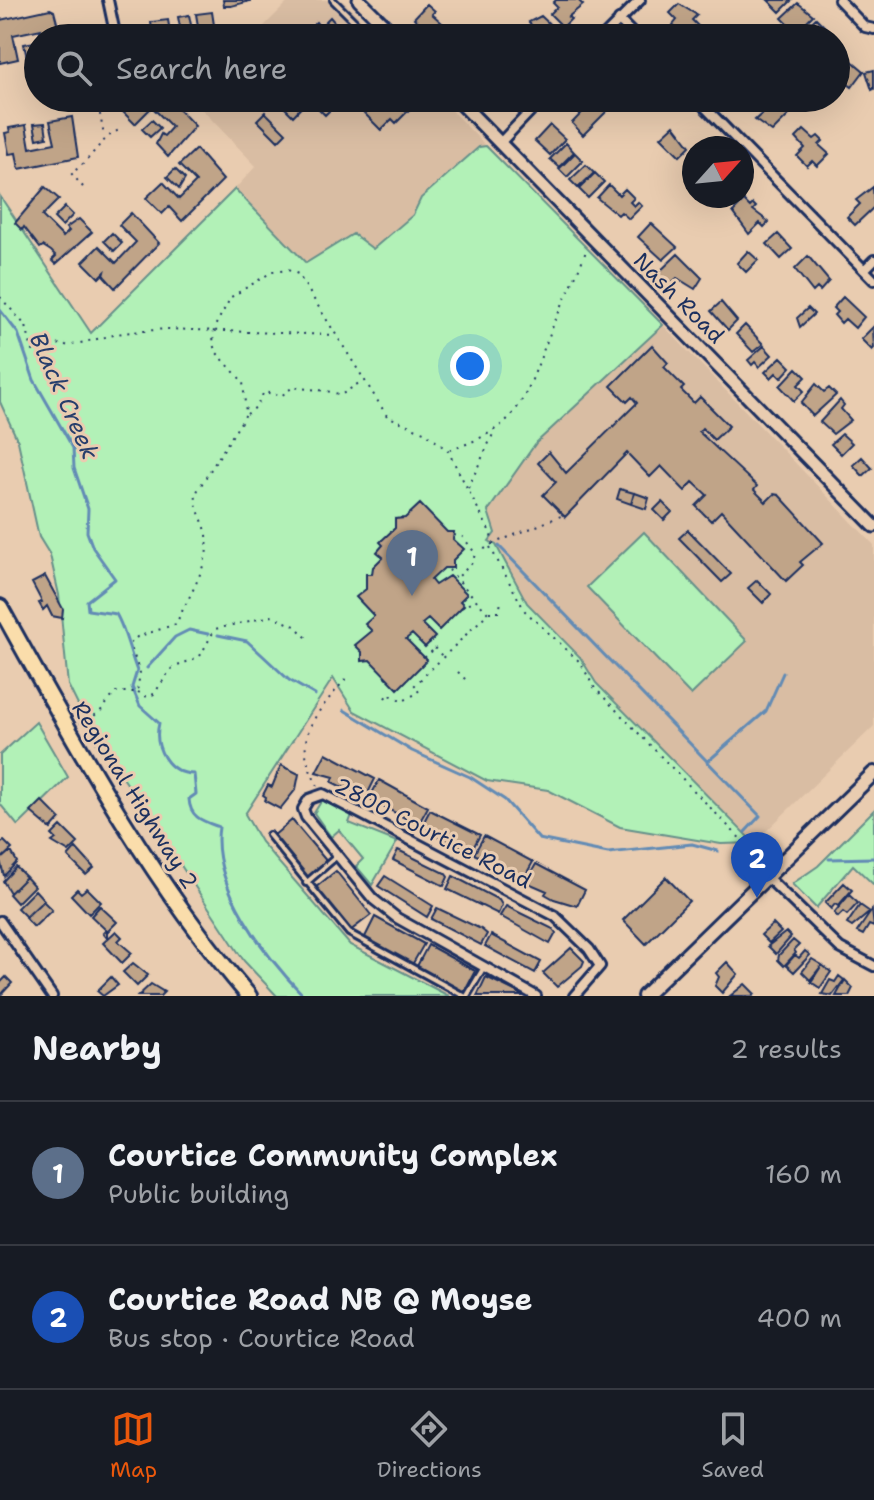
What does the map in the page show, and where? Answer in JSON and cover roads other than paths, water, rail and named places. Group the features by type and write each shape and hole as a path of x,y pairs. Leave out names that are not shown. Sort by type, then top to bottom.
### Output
{"main road":[{"name":"Regional Highway 2","path":"0,607 98,785 201,940 249,996"},
{"path":"644,996 874,773"}],"street":[{"path":"108,0 113,24"},
{"path":"359,0 383,24"},
{"path":"615,24 640,0"},
{"path":"839,0 865,27 874,29"},
{"path":"619,20 623,24"},
{"name":"Nash Road","path":"470,112 874,526"},
{"path":"500,143 530,112"},
{"path":"710,112 874,280"},
{"path":"864,270 874,260"},
{"name":"2800 Courtice Road","path":"536,996 397,918 373,899 336,857 303,809 309,799 323,794 555,916 589,949 600,966 574,996"},
{"path":"767,877 829,939 874,966"},
{"path":"0,921 52,996"}],"lane":[{"path":"333,0 357,24"},
{"path":"269,835 349,933 465,996 484,967"},
{"path":"306,883 336,857"}],"waterway":[{"name":"Black Creek","path":"0,310 18,333 34,380 73,448 74,468 88,509 87,532 93,548 115,579 87,601 88,610 116,614 137,671 132,687 140,706 159,723 158,742 164,758 177,770 194,774 196,794 189,799 190,805 198,818 219,827 223,872 232,896 258,941 304,996"},
{"path":"499,546 760,816 745,832"},
{"path":"147,668 175,637 189,630 208,634"},
{"path":"218,635 247,641 289,680 315,695"},
{"path":"707,762 766,711 783,673"},
{"path":"344,710 412,751 470,777 505,800 539,839 608,853 692,844 718,851"},
{"path":"829,859 874,858"}],"place":[{"name":"Courtice Community Complex","path":"412,596"},
{"name":"Courtice Road NB @ Moyse","path":"757,898"}]}
